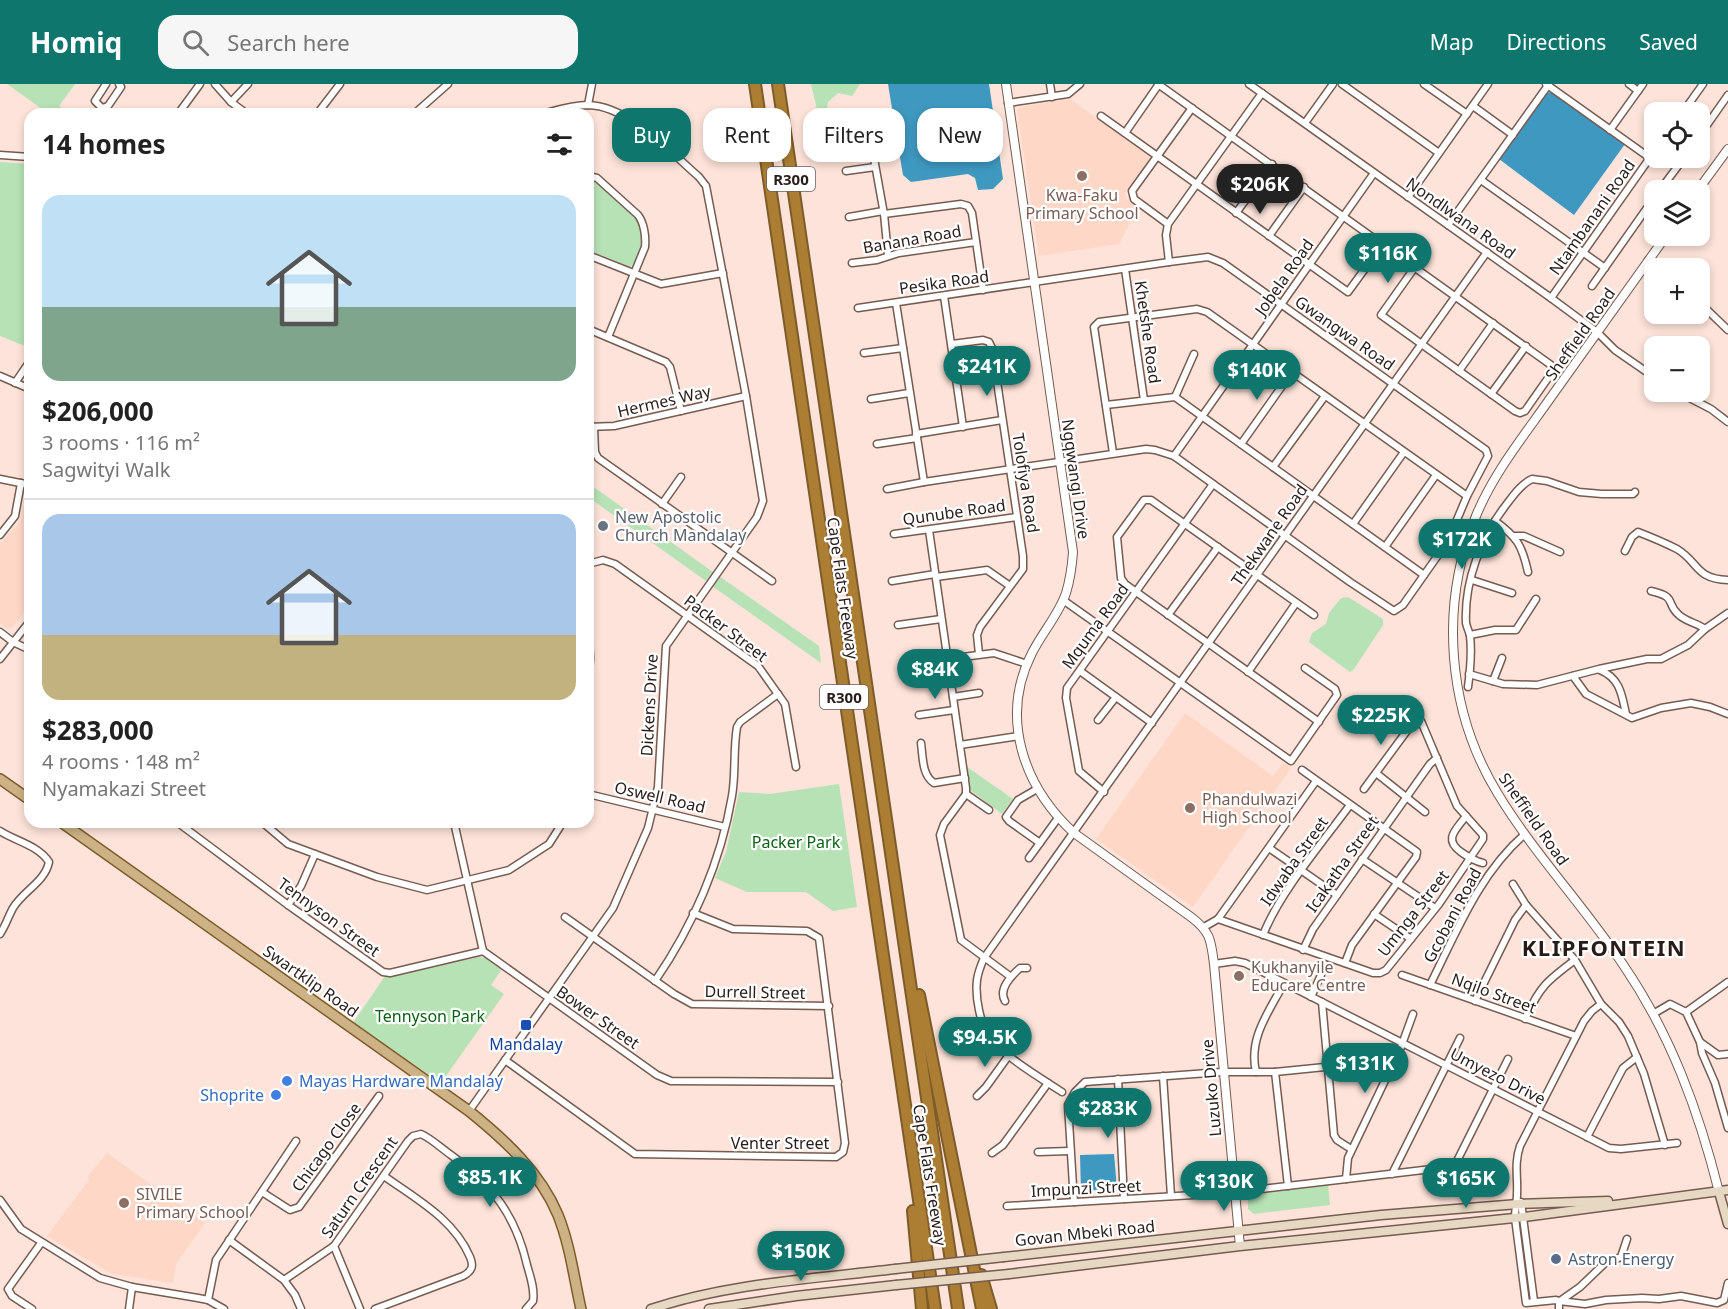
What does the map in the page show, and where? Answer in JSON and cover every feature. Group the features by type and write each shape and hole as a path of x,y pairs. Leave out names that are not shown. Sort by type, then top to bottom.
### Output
{"highway":[{"name":"Cape Flats Freeway","path":"755,84 935,1309"},
{"name":"Cape Flats Freeway","path":"778,84 958,1309"},
{"path":"903,928 982,1309"},
{"path":"899,1071 903,1138 918,1248 922,1309"},
{"path":"968,1241 991,1309"}],"main road":[{"path":"0,779 24,796"},
{"name":"Swartklip Road","path":"69,828 469,1112 514,1150 535,1176 558,1216 580,1309"},
{"path":"1723,1191 1728,1224"},
{"name":"Govan Mbeki Road","path":"710,1309 796,1296 1009,1274 1240,1245 1520,1217 1723,1191"},
{"name":"Govan Mbeki Road","path":"651,1309 694,1296 731,1289 1238,1230 1518,1201 1632,1202"}],"street":[{"path":"106,84 95,101 102,108 108,106 120,87 119,84"},
{"path":"182,108 200,84"},
{"path":"215,84 239,108"},
{"path":"231,102 248,84"},
{"path":"321,108 339,84"},
{"path":"421,108 448,84"},
{"path":"588,105 592,84"},
{"name":"Ngqwangi Drive","path":"1006,84 1073,552 1063,600 1027,663 1019,703 1019,736 1026,764 1037,789 1058,818 1074,833 1204,927"},
{"path":"1050,84 1052,97"},
{"path":"1008,103 1072,93 1080,84"},
{"path":"1125,133 1159,84 1231,137 1272,164 1344,217 1383,244 1526,346 1551,365 1553,369 1525,411 1520,413 1515,411 1381,315 1415,267"},
{"name":"Nondlwana Road","path":"1249,84 1551,298 1597,332 1615,350 1644,370"},
{"path":"1305,123 1333,84"},
{"path":"1342,84 1439,153"},
{"path":"1424,84 1467,114"},
{"path":"1436,92 1441,84"},
{"path":"1408,197 1488,84"},
{"path":"1448,225 1548,84 1644,154"},
{"path":"1629,84 1638,91"},
{"path":"1610,130 1643,84"},
{"path":"1690,102 1703,84"},
{"path":"1169,262 1167,224 1262,93"},
{"path":"1710,121 1728,95"},
{"name":"Dickens Drive","path":"469,1112 613,908 645,835 658,787 666,646 757,517 762,501 746,396 709,196 703,182 634,122 613,111 588,105 567,108"},
{"path":"1473,106 1513,135"},
{"path":"1167,224 1136,200 1132,194 1192,108"},
{"path":"1101,116 1348,292 1383,244"},
{"path":"1705,180 1728,149"},
{"path":"0,155 24,157"},
{"path":"874,162 888,255"},
{"path":"1236,213 1272,164"},
{"name":"Ntambanani Road","path":"1551,298 1644,166"},
{"path":"846,171 875,167"},
{"name":"Jobela Road","path":"1174,456 1374,173"},
{"path":"594,177 638,214 642,221 646,245 608,337"},
{"path":"1481,180 1605,268"},
{"path":"1269,236 1304,187"},
{"path":"849,217 965,204 972,213 983,290"},
{"path":"1592,286 1644,212"},
{"name":"Banana Road","path":"852,263 877,260 888,255 976,242"},
{"name":"Thekwane Road","path":"984,958 1487,252"},
{"path":"594,257 661,284 723,273"},
{"name":"Gwangwa Road","path":"1169,262 1213,258 1486,450 1487,460 1467,496 1448,541 1397,611 1389,609 1285,536"},
{"name":"Pesika Road","path":"858,309 1169,262"},
{"name":"Sheffield Road","path":"1644,266 1518,443 1484,498 1465,550 1456,592 1453,627 1454,666 1467,728 1491,783 1525,834 1609,943 1653,1014 1670,1046 1692,1101 1723,1191"},
{"name":"Khetshe Road","path":"1125,269 1144,400"},
{"path":"944,296 963,426"},
{"path":"896,303 924,482"},
{"path":"1113,453 1094,327 1099,322 1192,308 1202,310 1253,344 1467,496"},
{"path":"1710,313 1728,330"},
{"path":"1459,371 1493,323"},
{"path":"594,331 668,364 681,411"},
{"name":"Tolofiya Road","path":"952,344 982,340 991,344 1023,565 978,631 979,654"},
{"path":"1491,394 1526,346"},
{"path":"864,353 903,348"},
{"path":"1175,397 1194,354"},
{"path":"15,383 24,370"},
{"path":"1241,444 1292,372"},
{"path":"0,376 24,387"},
{"path":"871,399 909,393"},
{"name":"Hermes Way","path":"594,427 614,426 746,396"},
{"path":"1273,467 1325,396"},
{"path":"1106,405 1175,397 1424,575"},
{"path":"1697,402 1728,422"},
{"path":"877,444 1002,420"},
{"path":"594,446 598,458 772,581"},
{"path":"887,489 1113,453 1155,450 1174,456 1285,536"},
{"path":"1353,524 1404,452"},
{"path":"1385,547 1436,475"},
{"path":"662,504 681,477"},
{"path":"0,479 24,484"},
{"path":"1468,687 1470,635 1466,624 1472,580 1481,548 1495,521 1522,486 1532,479 1592,494 1633,494 1635,492"},
{"path":"0,535 15,516 21,483"},
{"name":"Mquma Road","path":"1104,792 1081,775 1078,770 1066,695 1067,688 1213,484"},
{"path":"1314,615 1151,500 1146,499 1140,505 1116,540 1121,578 1136,592 1319,722"},
{"name":"Qunube Road","path":"894,534 1017,517"},
{"path":"1495,521 1515,537 1526,558 1528,572"},
{"path":"929,530 966,794 944,824 940,835 962,940 1011,977"},
{"path":"1625,551 1632,537 1638,532 1678,550 1705,575 1718,580 1728,580"},
{"path":"1515,537 1524,536 1560,552"},
{"path":"1168,615 1218,547"},
{"name":"Packer Street","path":"594,563 603,561 615,564 758,666 787,710 796,767"},
{"path":"892,581 987,570 1010,586"},
{"path":"1472,580 1512,593"},
{"path":"1651,591 1666,596 1679,615 1705,629"},
{"path":"1470,635 1495,630 1516,630 1536,599"},
{"path":"1063,600 1291,761 1336,698 1336,692 1305,668"},
{"path":"1248,672 1296,603"},
{"path":"1469,674 1493,681 1527,686 1549,684 1599,669 1669,656 1688,645 1705,629 1728,613"},
{"path":"898,626 941,619"},
{"path":"0,659 24,628"},
{"path":"0,632 24,647"},
{"path":"910,670 979,654 999,654 1027,663"},
{"path":"1493,681 1502,658"},
{"path":"1618,666 1617,682 1626,714"},
{"path":"1599,669 1617,682"},
{"path":"1080,671 1152,723"},
{"path":"1573,676 1586,694 1632,718 1661,708 1691,703 1710,707 1727,715"},
{"path":"953,697 979,693"},
{"path":"655,981 678,946 718,855 732,792 737,727 742,720 778,694"},
{"path":"1098,720 1116,697"},
{"path":"919,715 954,710"},
{"path":"1364,789 1416,720 1421,721 1457,806 1466,816 1454,833 1452,845 1470,859 1483,863"},
{"path":"960,745 1019,736"},
{"path":"921,743 925,773 931,782 965,778"},
{"name":"Icakatha Street","path":"1303,950 1312,929 1430,764 1437,758"},
{"path":"1302,770 1417,852 1416,857 1352,945 1345,963"},
{"path":"1376,773 1425,812"},
{"path":"1214,964 1211,940 1204,927 1218,919 1316,781"},
{"path":"1037,789 1018,800 1006,815 1009,821 1040,843"},
{"path":"966,794 989,810"},
{"name":"Oswell Road","path":"594,795 725,827"},
{"name":"Idwaba Street","path":"1263,935 1269,919 1350,805"},
{"name":"Umnga Street","path":"1218,919 1303,950 1373,973 1380,973 1386,970 1435,908 1483,839 1483,834 1466,816"},
{"path":"1029,858 1058,818"},
{"name":"Tennyson Street","path":"185,828 382,972 390,973 483,951"},
{"path":"269,828 288,844 377,877 422,889 506,871 542,850 552,841 560,828"},
{"path":"455,828 483,951"},
{"path":"0,831 26,844 43,855 48,862 47,869 13,908 0,934"},
{"name":"Gcobani Road","path":"1430,984 1481,883 1503,854 1525,834"},
{"path":"1269,848 1337,895"},
{"path":"288,905 301,886 315,854"},
{"path":"1362,859 1435,908"},
{"path":"1513,884 1526,904 1575,960 1601,1004 1623,1029 1648,1084 1665,1144"},
{"path":"1475,1000 1515,920 1526,904"},
{"name":"Venter Street","path":"505,1060 628,1149 640,1155 836,1157 843,1152 845,1143 829,1006 821,942 816,934 807,931 733,929 693,913"},
{"path":"1374,914 1411,939"},
{"name":"Durrell Street","path":"565,917 687,1002 696,1005 829,1006"},
{"name":"Bower Street","path":"483,951 664,1079 838,1082"},
{"path":"984,958 977,979 977,991 982,1017 991,1039 1009,1055 1062,1092"},
{"path":"1525,1018 1544,984 1575,960"},
{"name":"Umyezo Drive","path":"1214,964 1240,962 1613,1149 1677,1143"},
{"name":"Luzuko Drive","path":"1214,964 1222,1072 1240,1245"},
{"path":"1005,1001 1002,990 1020,968 1027,968"},
{"path":"1311,997 1321,975"},
{"name":"Nqilo Street","path":"1402,975 1576,1036"},
{"path":"1686,1012 1728,982"},
{"path":"1256,1072 1253,1052 1256,1038 1284,983"},
{"path":"1322,1002 1334,1135 1337,1140 1351,1149"},
{"path":"1530,1302 1522,1264 1516,1165 1518,1151 1576,1036 1588,1015 1601,1004"},
{"path":"1653,1014 1670,1004 1686,1012 1715,1083 1728,1128"},
{"path":"1346,1179 1346,1162 1351,1149 1402,1043 1413,1014"},
{"path":"1392,1174 1460,1038"},
{"path":"1700,1042 1718,1055 1728,1054"},
{"path":"977,1096 986,1088 1009,1055"},
{"path":"1587,1137 1623,1068 1637,1057"},
{"path":"1454,1167 1508,1059"},
{"path":"1074,1202 1068,1106 1070,1099 1085,1082 1222,1072 1275,1072 1375,1062 1392,1064"},
{"path":"1275,1072 1288,1186"},
{"path":"1163,1076 1170,1196"},
{"path":"1118,1078 1124,1199"},
{"path":"992,1153 1003,1145 1048,1083"},
{"name":"Chicago Close","path":"262,1192 290,1210 299,1207 379,1096"},
{"name":"Saturn Crescent","path":"284,1280 334,1246 408,1141 417,1134 428,1138 477,1174 500,1200 522,1242 534,1296 531,1305 526,1309"},
{"path":"208,1300 216,1260 296,1141"},
{"path":"1038,1152 1070,1150"},
{"name":"Impunzi Street","path":"1007,1206 1234,1192 1466,1166"},
{"path":"375,1309 463,1276 472,1267 463,1243 446,1222 384,1176"},
{"path":"0,1200 21,1229 100,1278 132,1287 208,1300 224,1309"},
{"path":"1520,1217 1530,1263 1530,1302"},
{"path":"1559,1301 1580,1287 1605,1263 1621,1257 1627,1239"},
{"path":"229,1240 284,1280 295,1295 301,1309"},
{"path":"32,1309 12,1296 8,1290 41,1243"},
{"path":"334,1246 360,1309"},
{"path":"1522,1264 1530,1263"},
{"path":"1530,1302 1550,1299 1585,1304 1676,1296 1694,1297 1719,1303 1724,1300 1728,1283"},
{"path":"129,1309 132,1287"},
{"path":"1559,1301 1560,1309"},
{"path":"1585,1304 1592,1309"}],"shaded area":[{"name":"Kwa-Faku Primary School","path":"1070,99 1148,155 1149,159 1125,193 1126,199 1138,207 1119,244 1039,256 1017,110 1020,107"},
{"path":"24,501 24,613 12,628 8,629 0,623 0,544 20,522"},
{"name":"Phandulwazi High School","path":"1185,713 1273,776 1283,763 1291,768 1193,907 1096,839"},
{"name":"SIVILE Primary School","path":"107,1153 205,1223 176,1264 173,1283 112,1274 47,1236 89,1180 88,1176"}],"green space":[{"path":"7,84 75,84 59,106 62,108 41,108"},
{"path":"811,84 860,84 852,96 838,93 828,102 827,108 817,108"},
{"path":"0,162 24,164 24,346 0,336"},
{"path":"594,181 630,211 641,229 642,240 639,251 634,264 630,267 594,252"},
{"path":"594,487 713,572 706,581 594,501"},
{"path":"719,576 819,646 821,663 712,586"},
{"path":"1348,597 1383,619 1383,625 1350,672 1309,642 1312,633 1326,624 1329,613 1341,598"},
{"path":"967,767 1013,799 1002,814 970,790"},
{"name":"Packer Park","path":"839,784 857,907 833,911 806,892 747,892 715,878 726,852 739,792 770,794"},
{"name":"Tennyson Park","path":"479,957 485,958 502,969 491,985 504,994 441,1083 353,1023 385,976"},
{"path":"1328,1184 1330,1205 1254,1214 1248,1209 1248,1193"}],"water":[{"path":"888,84 989,84 993,108 917,108 917,162 1000,162 1003,179 993,189 978,190 975,178 968,174 911,182 903,175 901,162 905,162 905,108 892,108"},
{"path":"1552,92 1625,144 1574,215 1499,159 1546,93"},
{"path":"1114,1154 1117,1189 1081,1191 1080,1155"}],"place":[{"name":"Kwa-Faku Primary School","path":"1082,176"},
{"name":"New Apostolic Church Mandalay","path":"603,526"},
{"name":"Phandulwazi High School","path":"1190,808"},
{"name":"Kukhanyile Educare Centre","path":"1239,976"},
{"name":"Mandalay","path":"526,1025"},
{"name":"Mayas Hardware Mandalay","path":"287,1081"},
{"name":"Shoprite","path":"276,1095"},
{"name":"SIVILE Primary School","path":"124,1203"},
{"name":"Astron Energy","path":"1556,1259"}],"district":[{"name":"KLIPFONTEIN","path":"1604,947"}]}
